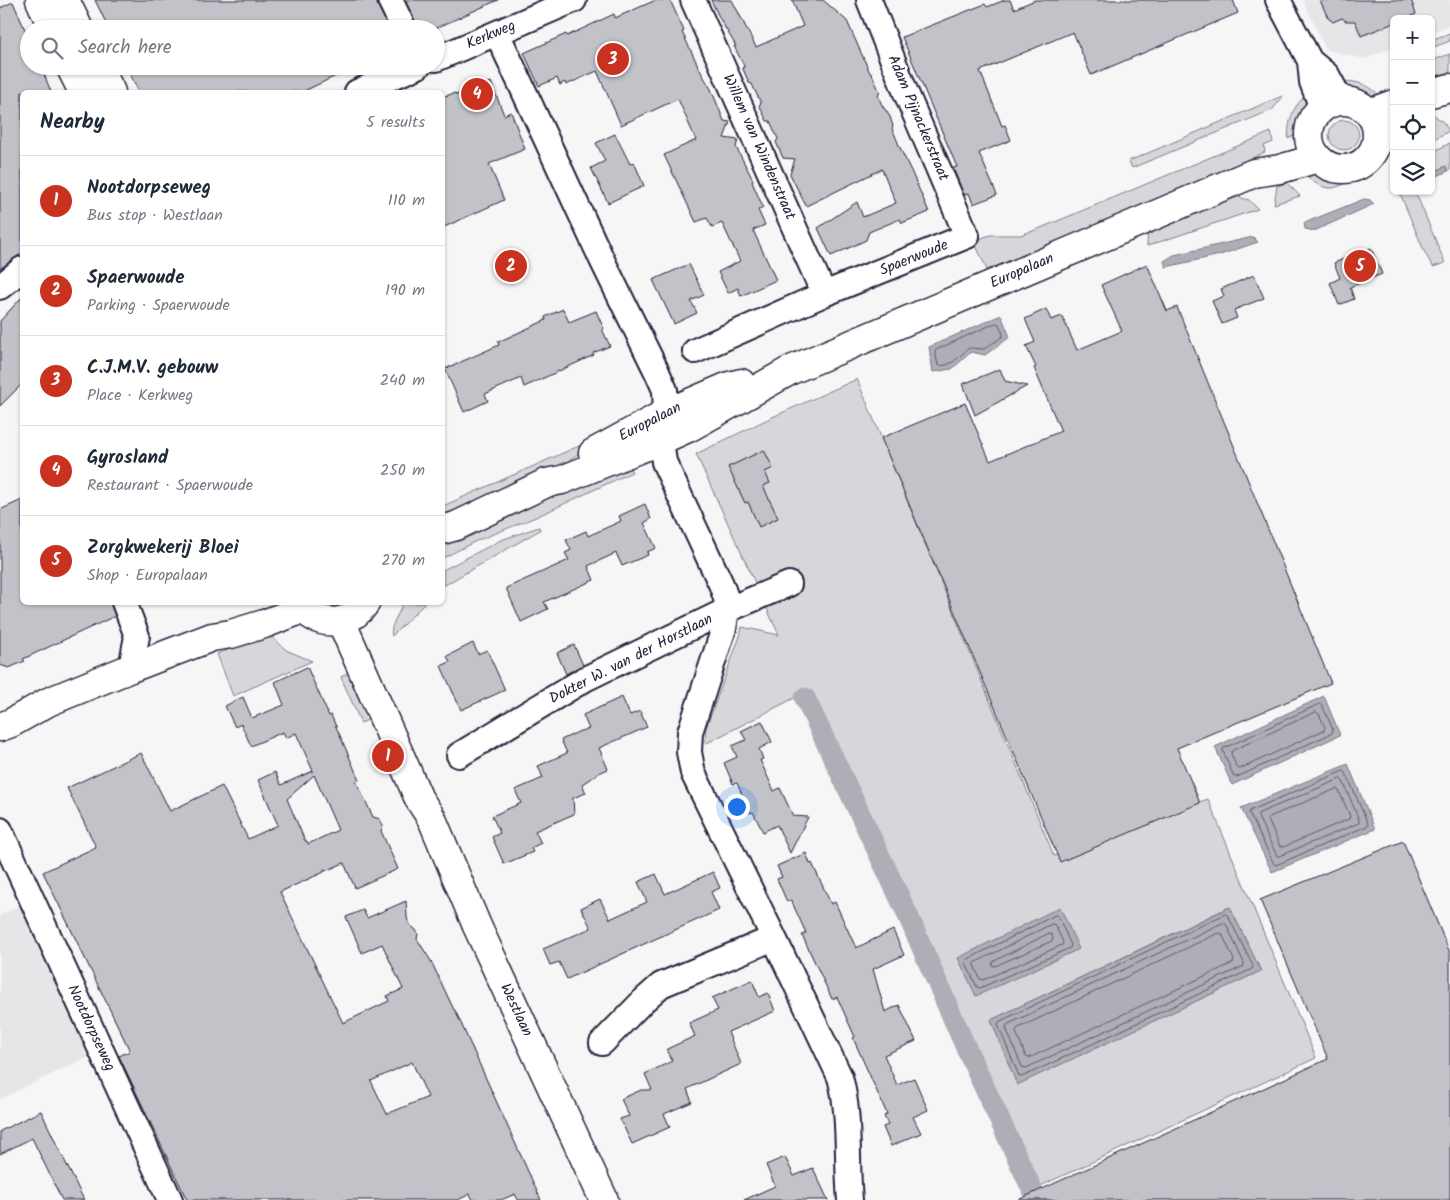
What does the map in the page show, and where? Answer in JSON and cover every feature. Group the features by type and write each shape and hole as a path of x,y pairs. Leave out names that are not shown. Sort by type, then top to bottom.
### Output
{"main road":[{"path":"40,0 49,20"},
{"path":"65,0 75,20"},
{"path":"74,75 81,90"},
{"path":"102,75 110,90"},
{"path":"1352,102 1383,118 1372,153 1356,167 1346,169 1335,168 1325,164 1313,146 1311,124 1315,115 1332,105 1352,102"},
{"name":"Europalaan","path":"447,530 546,483 562,480 664,426 690,427 791,370 1254,172 1280,169 1313,146"},
{"path":"212,637 264,605"},
{"path":"0,727 11,723 48,702 131,668 212,637 231,634 264,624 300,606 308,614 320,620 334,622 354,612"},
{"name":"Westlaan","path":"354,612 419,799 432,819 477,926 604,1200"},
{"path":"0,714 48,702"}],"street":[{"path":"390,0 400,20"},
{"name":"Kerkweg","path":"445,54 574,0"},
{"name":"Willem van Windenstraat","path":"694,0 824,294"},
{"name":"Adam Pijnackerstraat","path":"869,0 967,236"},
{"path":"1278,0 1310,61 1327,75 1332,105"},
{"path":"497,33 602,262 657,372 664,390 664,426"},
{"path":"362,90 397,75"},
{"name":"Spaerwoude","path":"695,351 824,294 967,236"},
{"path":"0,287 20,271"},
{"name":"Dokter W. van der Horstlaan","path":"664,426 664,462 726,598 727,610 724,628 690,732 690,760 693,773 840,1077 847,1114 850,1200"},
{"name":"Dokter W. van der Horstlaan","path":"459,755 585,679 727,610 789,584"},
{"path":"125,605 137,636 131,668"},
{"name":"Nootdorpseweg","path":"0,830 170,1200"},
{"path":"602,1043 661,985 774,938"}],"shaded area":[{"path":"1303,0 1450,0 1450,25 1435,31 1435,15 1390,15 1390,49 1365,59 1326,50"},
{"path":"1450,33 1450,41 1435,47 1435,39"},
{"path":"1450,54 1450,72 1435,77 1435,60"},
{"path":"1340,81 1364,85 1384,100 1370,101 1359,98 1349,92"},
{"path":"1307,94 1308,107 1305,120 1298,131 1288,139 1292,114"},
{"path":"1282,96 1272,110 1132,168 1129,161"},
{"path":"1435,116 1444,123 1449,131 1435,139"},
{"path":"1344,120 1350,121 1358,129 1358,141 1350,149 1344,150 1338,149 1330,141 1329,135 1330,129 1338,121"},
{"path":"1271,132 1273,142 1264,146 1265,152 1176,195 988,272 974,241 990,235 1020,235 1036,230"},
{"path":"1450,143 1450,170 1448,171 1446,166 1435,171 1435,151"},
{"path":"1370,166 1372,171 1332,188 1319,185 1302,171 1322,171 1335,175 1349,176 1360,173"},
{"path":"1287,183 1300,196 1274,204 1277,186"},
{"path":"1401,195 1417,195 1445,263 1433,267 1425,253"},
{"path":"1238,197 1249,200 1258,209 1147,246 1148,228"},
{"path":"857,379 1054,856 1208,799 1316,1058 1036,1188 886,856 808,691 705,744 706,728 742,627 779,635 696,454","holes":["1229,907 1260,971 1017,1084 991,1020"]},
{"path":"613,431 557,468 445,518 445,505"},
{"path":"627,461 632,472 536,517 476,541 445,557 445,544 467,532"},
{"path":"539,527 540,530 445,585 445,569 501,540"},
{"path":"402,605 423,605 392,636 393,623"},
{"path":"269,634 286,650 312,661 233,696 217,654"},
{"path":"356,669 370,719 361,723 341,677"},
{"path":"29,901 97,1053 0,1099 0,915"}],"water":[{"path":"1446,166 1448,171 1435,177 1435,171"},
{"path":"1364,199 1370,200 1374,204 1314,231 1305,229 1304,223"},
{"path":"1253,237 1258,242 1220,255 1166,267 1164,261 1174,255"},
{"path":"1001,315 1010,337 985,355 971,352 952,369 933,372 929,347"},
{"path":"1324,696 1340,735 1232,785 1215,747"},
{"path":"1348,764 1375,829 1272,872 1241,808"},
{"path":"1060,907 1079,949 976,996 958,958"},
{"path":"1230,907 1261,971 1017,1085 991,1020"}],"building":[{"path":"95,0 376,0 385,20 105,20"},
{"path":"405,0 498,0 445,24 445,20 415,20"},
{"path":"656,0 670,0 684,31 682,32 711,89 724,121 730,122 724,138 738,140 736,147 753,180 752,182 763,207 758,210 765,225 753,230 776,280 741,296 738,288 728,293 718,272 740,261 722,223 712,227 707,218 696,222 664,155 696,140 678,99 621,125 597,71 566,85 565,82 560,85 557,78 539,86 524,53 614,14 615,18"},
{"path":"711,0 732,0 756,47 803,26 792,0 823,0 847,21 872,74 880,93 878,95 881,103 890,117 892,128 901,150 929,212 902,223 900,219 869,232 866,240 831,256 818,228 857,202 863,217 896,203 882,169 806,206 790,174 795,159 783,158 776,142 778,139 770,121 767,121 759,105 761,103 752,84 749,83 743,69 744,66 734,46 736,46"},
{"path":"1010,0 1014,9 1035,0 1233,0 1238,13 1091,75 1073,32 980,71 1002,126 1005,125 1011,140 979,153 997,195 973,204 969,193 964,195 953,168 957,167 902,37 985,4 987,7"},
{"path":"1320,0 1411,0 1416,14 1390,15 1390,25 1361,36 1355,21 1346,21 1342,18 1333,22 1328,18"},
{"path":"13,2 21,20 20,75 44,75 50,90 20,90 20,254 0,269 0,8"},
{"path":"130,75 338,75 306,90 138,90"},
{"path":"491,82 504,115 511,112 525,149 489,164 504,200 445,227 445,96 455,93 456,95"},
{"path":"615,134 630,164 634,162 644,186 608,203 591,168 605,161 596,143"},
{"path":"1371,248 1382,274 1350,287 1354,299 1339,305 1330,283 1340,278 1334,263"},
{"path":"689,264 704,295 691,301 697,313 674,324 653,280"},
{"path":"1147,264 1167,311 1177,307 1331,683 1177,748 1200,803 1060,862 881,438 965,403 990,461 1061,431 1026,346 1035,342 1025,319 1046,309 1051,320 1062,316 1077,350 1122,331 1101,285"},
{"path":"1254,275 1264,298 1234,310 1237,318 1222,324 1212,301 1224,296 1221,289"},
{"path":"20,299 20,386 0,406 0,321"},
{"path":"563,309 569,322 596,311 610,346 524,387 521,378 485,394 488,401 464,412 445,369 499,345 498,342 546,320 545,317"},
{"path":"1000,369 1005,381 1027,386 975,415 963,384"},
{"path":"764,450 773,468 765,472 770,483 763,486 778,518 759,527 748,502 745,503 728,467"},
{"path":"20,501 20,605 112,605 115,616 23,659 25,661 9,668 0,665 0,510"},
{"path":"645,504 651,519 644,523 656,548 647,552 648,555 622,566 616,553 588,566 594,580 544,602 548,609 521,622 506,588 569,560 565,553 571,550 566,540 586,531 588,536 621,521 619,516"},
{"path":"473,643 478,654 487,650 505,690 461,710 441,666 450,662 447,656"},
{"path":"574,645 583,665 566,674 557,653"},
{"path":"307,667 329,716 331,715 359,780 356,781 373,817 380,819 383,826 381,831 398,869 355,888 344,863 325,871 324,869 324,872 280,892 343,1023 389,1001 387,996 403,989 382,944 362,953 346,917 363,910 367,918 406,901 408,921 416,930 418,934 417,939 431,961 455,1010 541,1200 518,1200 515,1194 501,1200 473,1200 470,1194 458,1200 187,1200 119,1056 130,1051 43,872 96,847 67,788 141,753 170,811 222,786 248,839 278,825 258,780 275,772 281,785 313,771 296,733 286,738 283,732 251,746 241,724 235,727 225,706 243,697 252,718 284,705 275,682","holes":["314,775 338,830 308,844 287,799","412,1062 428,1097 387,1114 371,1081"]},
{"path":"622,697 630,715 640,711 647,727 599,748 608,769 582,784 586,793 573,798 574,814 535,831 541,843 531,848 533,852 504,864 492,837 500,833 492,816 521,803 515,790 543,778 538,766 567,753 561,740 589,729 583,715"},
{"path":"762,721 772,742 759,749 763,759 760,760 774,791 780,788 793,816 808,817 790,853 777,825 763,832 753,812 750,813 737,783 733,784 724,763 737,757 732,746 746,740 741,731"},
{"path":"1403,841 1450,953 1450,1200 1018,1200 1328,1059 1260,900"},
{"path":"806,853 831,904 835,902 856,948 893,930 904,955 873,969 885,1012 899,1005 916,1041 884,1055 897,1085 914,1078 928,1110 913,1117 921,1133 891,1146 883,1127 888,1125 884,1116 887,1114 853,1038 855,1037 837,997 832,999 802,935 806,933 791,900 787,902 777,879 782,877 777,866"},
{"path":"713,872 720,888 711,892 719,910 567,979 559,962 550,965 543,949 591,928 581,908 600,899 610,919 647,902 638,882 656,874 665,894"},
{"path":"752,980 759,997 768,993 775,1011 728,1032 741,1064 687,1089 692,1102 664,1114 670,1127 632,1144 620,1119 629,1116 621,1099 641,1090 652,1090 645,1074 672,1061 667,1049 695,1036 689,1023 718,1010 712,998"},
{"path":"41,1111 84,1200 62,1200 32,1138 0,1154 0,1131"},
{"path":"785,1157 794,1176 813,1168 828,1200 744,1200 775,1186 766,1165"}],"waterway":[{"path":"805,698 905,909 967,1050 1037,1200"}],"place":[{"name":"C.J.M.V. gebouw","path":"613,59"},
{"name":"Gyrosland","path":"477,94"},
{"name":"Spaerwoude","path":"511,266"},
{"name":"Zorgkwekerij Bloei","path":"1360,266"},
{"name":"Nootdorpseweg","path":"388,756"}]}
